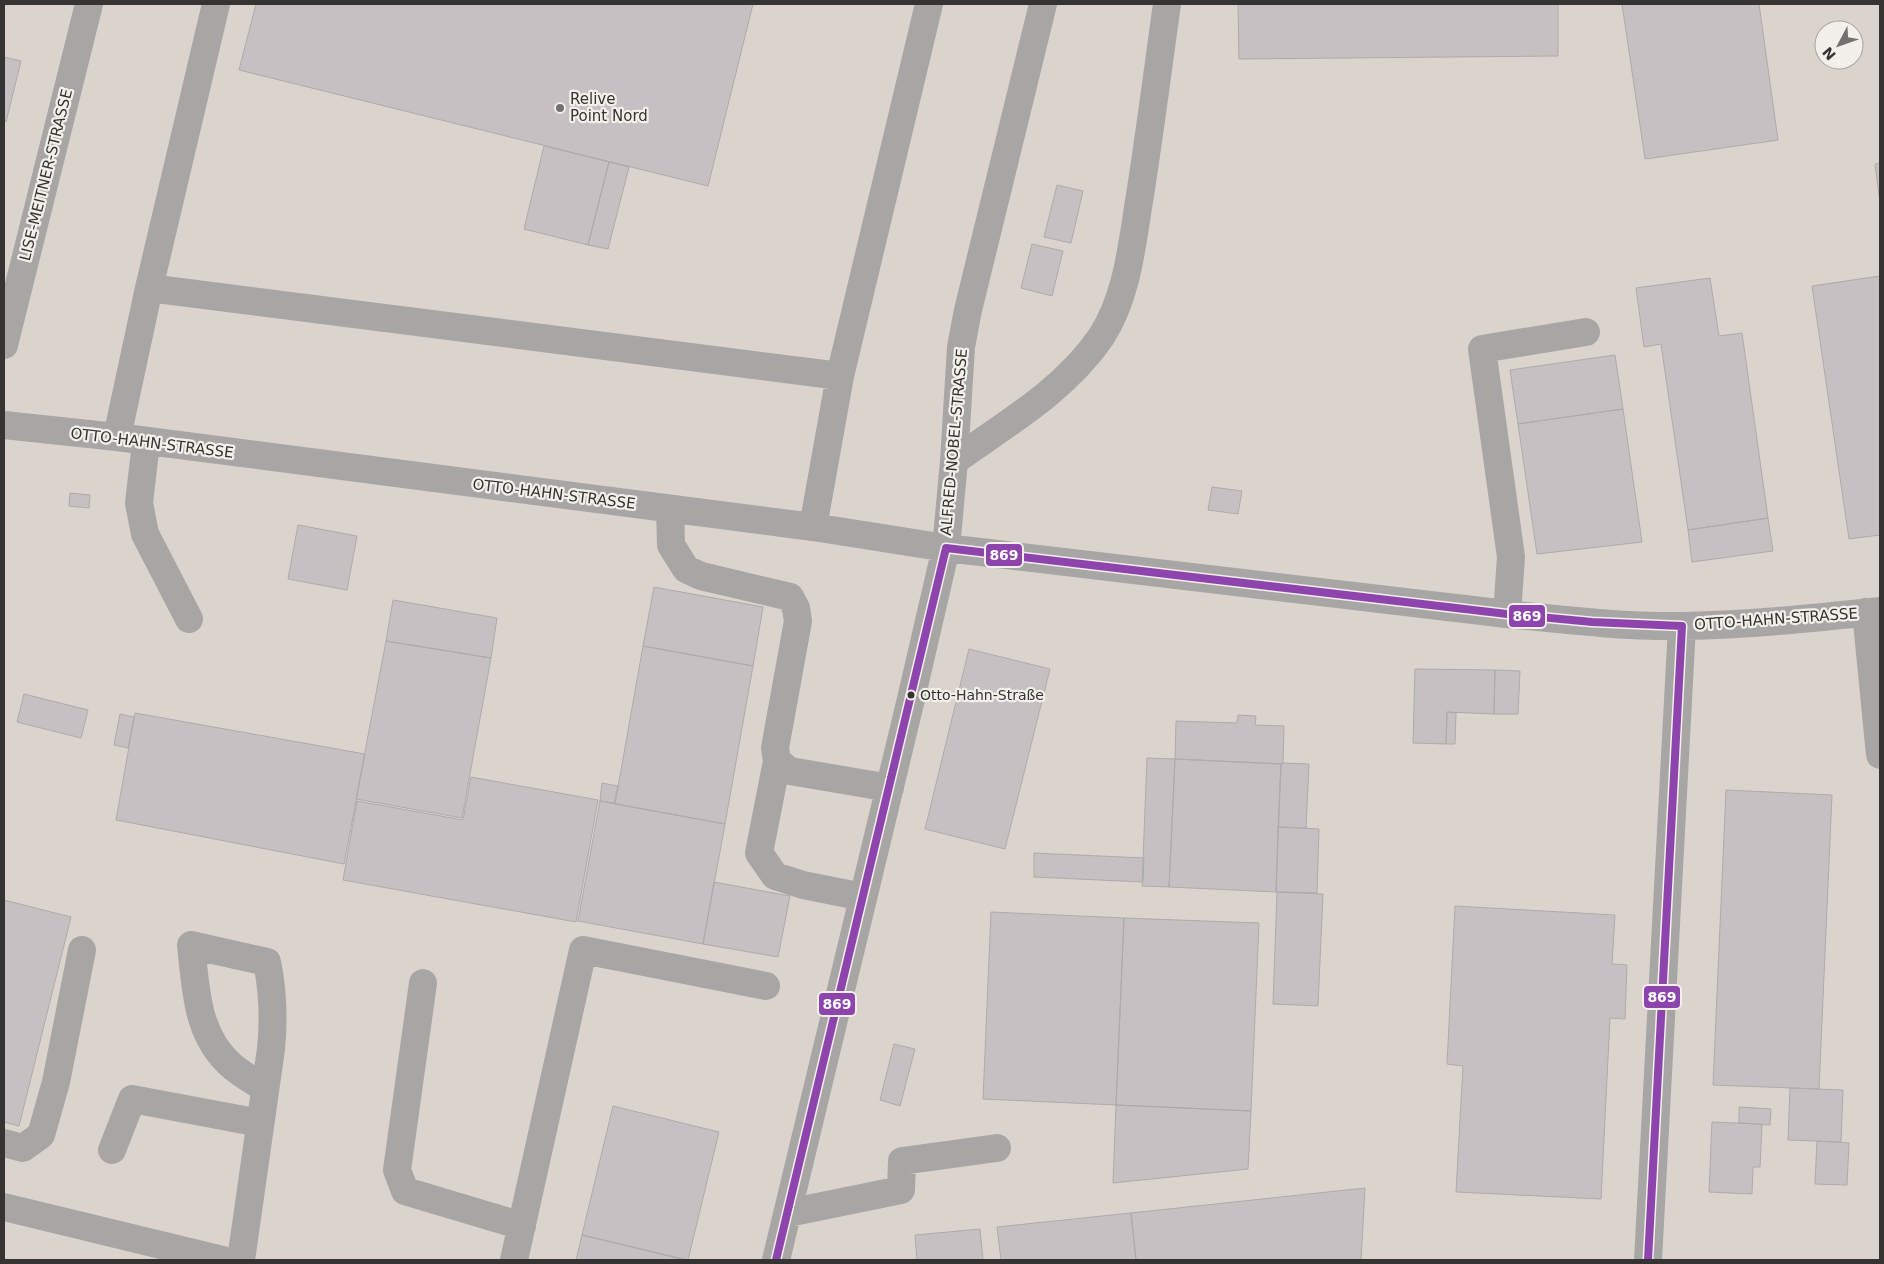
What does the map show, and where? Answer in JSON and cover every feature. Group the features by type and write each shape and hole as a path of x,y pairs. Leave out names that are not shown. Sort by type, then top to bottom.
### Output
{"street":[{"name":"LISE-MEITNER-STRASSE","path":"4,345 89,4"},
{"path":"117,438 149,288 216,4"},
{"path":"813,527 840,376 929,4"},
{"name":"ALFRED-NOBEL-STRASSE","path":"776,1260 946,548 954,461 961,347 968,310 1044,4"},
{"path":"954,461 1031,407 1070,374 1102,336 1113,315 1129,264 1167,4"},
{"path":"149,288 840,376"},
{"path":"1508,614 1511,557 1482,349 1586,332"},
{"name":"OTTO-HAHN-STRASSE","path":"4,424 813,527 946,548 1508,614 1592,622 1682,626 1770,622 1873,612"},
{"path":"146,442 140,503 145,534 189,619"},
{"path":"670,509 671,545 686,569 701,576 790,597 796,608 798,621 775,748 777,761 759,853 775,876 803,885 864,897"},
{"path":"1873,612 1880,755"},
{"path":"1648,1260 1682,626"},
{"path":"777,761 790,771 890,788"},
{"path":"241,1260 265,1089 273,1027 272,999 267,962 191,944 198,1005 201,1019 210,1038 233,1067 265,1089"},
{"path":"4,1143 23,1148 41,1135 56,1082 82,950"},
{"path":"514,1260 583,950 766,986"},
{"path":"423,984 397,1170 405,1191 522,1226"},
{"path":"112,1150 132,1099 260,1123"},
{"path":"788,1212 901,1190 902,1161 997,1148"},
{"path":"4,1207 223,1260"}],"shaded area":[{"path":"4,4 1880,4 1880,1260 4,1260"}],"building":[{"name":"Relive Point Nord","path":"256,4 753,4 708,186 239,70"},
{"path":"1238,4 1558,4 1558,56 1239,59"},
{"path":"1622,4 1759,4 1778,140 1645,159"},
{"path":"4,57 21,61 6,122 4,121"},
{"path":"544,146 609,162 588,245 524,229"},
{"path":"609,162 629,167 608,249 588,245"},
{"path":"1880,163 1880,203 1875,164"},
{"path":"1057,185 1083,191 1071,243 1044,237"},
{"path":"1032,244 1063,251 1052,296 1021,288"},
{"path":"1880,276 1880,535 1849,539 1812,286"},
{"path":"1710,278 1719,336 1742,333 1768,518 1688,530 1661,344 1644,347 1636,288"},
{"path":"1615,355 1623,409 1518,424 1510,370"},
{"path":"1623,409 1642,542 1537,554 1518,424"},
{"path":"1212,487 1242,491 1238,514 1208,510"},
{"path":"70,493 90,495 89,508 69,506"},
{"path":"1768,518 1773,551 1692,562 1688,530"},
{"path":"298,525 357,536 347,590 288,579"},
{"path":"654,587 763,607 753,666 643,646"},
{"path":"393,600 497,618 491,658 386,641"},
{"path":"386,641 491,658 462,818 356,799"},
{"path":"643,646 753,666 725,824 615,804"},
{"path":"969,649 1050,669 1005,849 925,829"},
{"path":"1415,669 1495,670 1494,714 1447,712 1446,744 1413,743"},
{"path":"1495,670 1520,671 1518,714 1494,714"},
{"path":"24,694 88,710 81,738 17,722"},
{"path":"1447,712 1456,713 1455,744 1446,744"},
{"path":"135,713 365,754 344,864 116,820"},
{"path":"120,714 134,717 128,748 114,745"},
{"path":"1238,715 1256,716 1255,725 1284,726 1283,764 1175,759 1176,721 1237,723"},
{"path":"1147,758 1175,759 1169,887 1142,886"},
{"path":"1175,759 1281,764 1276,892 1169,887"},
{"path":"1281,764 1309,764 1306,828 1278,827"},
{"path":"471,777 598,800 576,922 343,880 357,801 463,820"},
{"path":"602,783 618,786 614,803 600,801"},
{"path":"1726,790 1832,795 1819,1089 1713,1085"},
{"path":"600,801 725,824 703,944 578,921"},
{"path":"1278,827 1319,829 1317,893 1276,892"},
{"path":"1034,853 1144,858 1143,882 1034,877"},
{"path":"714,882 790,896 778,957 703,944"},
{"path":"1277,892 1323,894 1318,1006 1273,1004"},
{"path":"4,900 71,917 19,1126 4,1122"},
{"path":"1455,906 1615,915 1612,964 1627,965 1625,1019 1610,1018 1601,1199 1456,1192 1463,1066 1447,1064"},
{"path":"991,912 1124,918 1116,1105 983,1099"},
{"path":"1124,918 1259,923 1251,1111 1116,1105"},
{"path":"894,1044 915,1049 900,1106 880,1100"},
{"path":"1790,1088 1843,1090 1841,1142 1788,1140"},
{"path":"1116,1105 1251,1111 1248,1169 1113,1183"},
{"path":"613,1106 719,1132 688,1260 582,1235"},
{"path":"1739,1107 1771,1109 1770,1125 1739,1123"},
{"path":"1712,1122 1762,1124 1760,1167 1753,1167 1752,1194 1709,1192"},
{"path":"1817,1141 1849,1143 1847,1185 1815,1184"},
{"path":"1365,1188 1361,1260 1136,1260 1131,1213"},
{"path":"1131,1213 1136,1260 1001,1260 997,1227"},
{"path":"980,1229 983,1260 917,1260 915,1235"},
{"path":"582,1235 685,1260 576,1260"}],"transit line":[{"name":"869","path":"776,1260 946,548 1507,614 1592,622 1682,626 1648,1260"}],"place":[{"name":"Relive Point Nord","path":"560,108"},
{"name":"Otto-Hahn-Straße","path":"911,695"}]}
